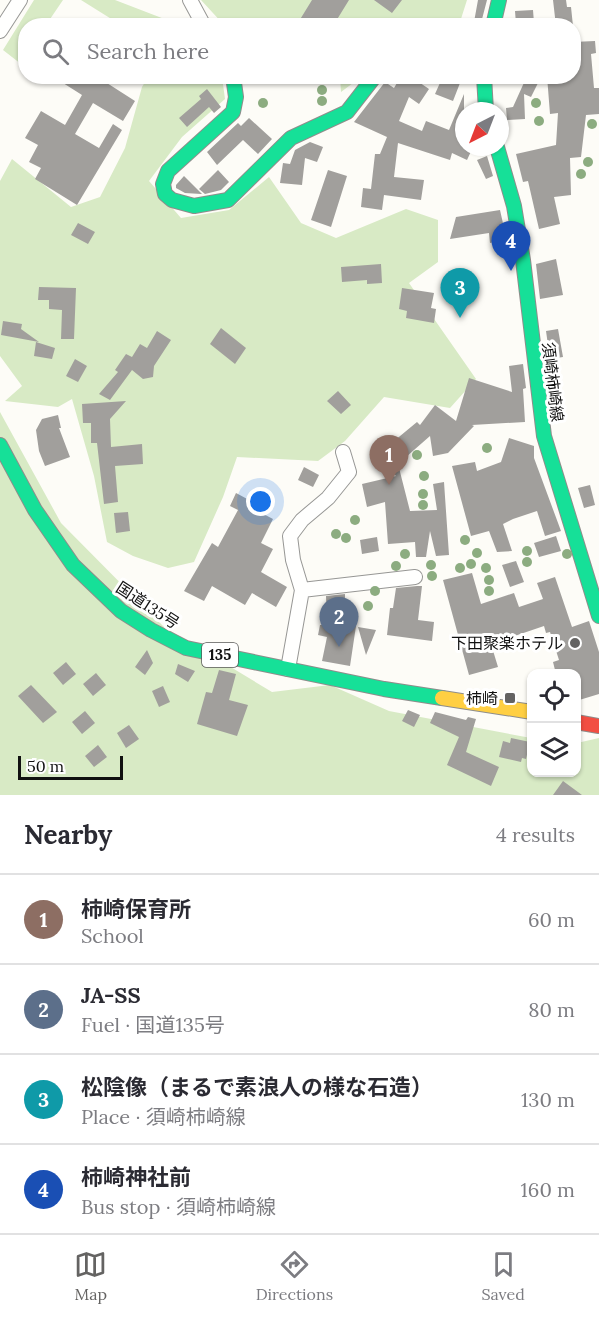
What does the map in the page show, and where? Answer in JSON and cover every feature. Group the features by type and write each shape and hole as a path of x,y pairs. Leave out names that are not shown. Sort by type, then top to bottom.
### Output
{"main road":[{"path":"495,18 500,0"},
{"path":"234,84 236,97 233,112 168,171 164,180 163,188 171,200 183,208 218,206 228,200 291,138 347,112 369,84"},
{"path":"481,84 484,102"},
{"name":"須崎柿崎線","path":"500,156 512,198 521,249 544,436 599,616"},
{"name":"国道135号","path":"0,445 47,533 74,567 105,597 159,636 186,648 384,689 527,711"},
{"path":"581,723 599,726"}],"street":[{"path":"0,31 20,0"},
{"path":"190,0 200,18"},
{"path":"288,669 302,590 293,560 290,536 302,520 328,498 349,472 343,452"},
{"path":"302,590 415,577"}],"green space":[{"path":"34,0 63,0 51,18 23,18"},
{"path":"81,0 115,0 162,18 110,18"},
{"path":"201,0 467,0 461,18 218,18"},
{"path":"18,26 18,62 3,50"},
{"path":"144,84 223,84 225,99 182,137 149,181 181,218 229,210 269,177 301,223 336,238 406,209 438,220 438,262 409,283 476,379 450,408 384,397 345,441 318,461 237,457 223,497 194,562 168,568 133,556 107,542 94,476 72,399 58,407 5,401 22,386 0,356 0,181 12,159 71,207 100,197 125,148"},
{"path":"340,84 352,84 341,92"},
{"path":"0,412 61,523 164,627 272,692 330,685 389,711 527,737 527,777 581,777 581,742 599,738 599,795 0,795"}],"building":[{"path":"312,0 349,0 338,18 301,18"},
{"path":"374,0 402,0 392,13"},
{"path":"478,0 487,0 482,18 475,18"},
{"path":"553,0 566,0 567,7 571,7 572,18 555,18"},
{"path":"533,10 534,18 516,18 515,11"},
{"path":"595,41 596,53 591,54 594,88 599,88 599,114 586,115 581,157 570,158 571,195 554,197 560,224 539,229 528,181 523,182 516,154 556,145 558,113 550,114 548,84 581,84 581,42"},
{"path":"65,84 108,84 135,101 123,121 93,103 75,134 99,148 113,124 122,130 77,205 35,179 41,168 29,162 38,145 25,138 41,111 65,125 82,95"},
{"path":"383,84 394,88 396,84 422,84 429,89 419,104 409,97 399,121 422,131 426,121 449,130 455,116 455,154 452,153 450,160 398,143 394,177 424,180 421,200 384,195 382,210 361,207 363,188 371,189 375,154 380,154 387,137 354,122"},
{"path":"439,84 460,84 453,101 435,94"},
{"path":"523,84 538,84 531,97 524,94 525,119 509,120 509,108 513,107"},
{"path":"207,89 221,107 214,113 209,107 187,127 179,118 201,99 199,96"},
{"path":"249,118 272,139 258,154 243,140 217,165 207,152 238,123 241,126"},
{"path":"310,142 323,147 317,162 305,158 302,185 280,183 283,163 290,164 295,150"},
{"path":"487,156 493,176 486,179 477,160"},
{"path":"218,170 229,182 221,190 205,194 199,189"},
{"path":"328,170 347,176 331,227 311,220"},
{"path":"184,176 202,194 185,193 176,188"},
{"path":"500,210 509,250 500,251 499,241 490,243 489,233 450,239 456,217"},
{"path":"78,223 95,232 88,244 71,235"},
{"path":"556,259 563,295 540,299 536,264"},
{"path":"381,264 382,283 367,284 367,280 342,282 341,267"},
{"path":"39,287 76,288 74,339 61,339 62,310 49,309 49,300 38,300"},
{"path":"402,288 434,293 431,308 436,309 434,323 406,318 407,311 399,309"},
{"path":"3,321 22,324 21,329 39,342 1,335"},
{"path":"221,328 246,348 235,364 210,344"},
{"path":"558,329 563,357 550,359 546,331"},
{"path":"157,331 171,340 154,366 153,377 143,379 132,370 110,400 99,394 118,372 115,370 126,354 132,357 140,344 147,348"},
{"path":"36,342 55,348 52,359 34,356"},
{"path":"75,359 87,366 78,382 66,376"},
{"path":"523,364 526,388 523,389 525,422 472,425 474,426 448,453 433,456 430,436 398,464 410,511 437,510 433,484 444,482 449,555 436,556 430,531 426,557 416,557 415,542 388,544 385,502 367,507 362,484 396,476 374,452 384,442 388,446 417,422 420,425 435,405 456,421 469,378 512,392 509,366"},
{"path":"338,391 351,405 341,414 327,401"},
{"path":"126,401 110,419 111,447 142,444 143,464 115,466 118,502 104,504 97,443 91,443 91,423 83,423 82,404"},
{"path":"58,415 61,428 59,428 70,457 45,466 39,451 36,430 42,419"},
{"path":"509,438 534,446 534,458 561,531 545,536 537,511 503,524 512,551 497,552 489,531 471,536 452,466 475,462 477,471 501,462"},
{"path":"304,467 319,475 313,487 298,480"},
{"path":"590,485 595,505 584,508 578,488"},
{"path":"236,493 251,501 248,506 273,519 261,543 273,549 261,572 287,587 276,607 252,593 245,605 212,586 204,601 184,591 212,543 218,547 238,510 230,506"},
{"path":"128,512 130,531 116,533 114,513"},
{"path":"556,536 561,551 539,557 534,543"},
{"path":"377,537 379,551 362,554 360,540"},
{"path":"516,561 524,582 510,587 502,565"},
{"path":"472,573 481,604 514,593 519,607 543,599 537,583 555,577 572,627 589,621 599,652 599,694 581,699 581,669 555,669 553,662 559,660 550,632 546,633 544,626 491,644 498,667 469,675 443,580"},
{"path":"422,586 418,620 434,622 432,641 387,635 390,608 393,608 396,588"},
{"path":"345,594 345,624 356,626 350,666 322,661 327,637 318,635 320,625 327,625 326,596"},
{"path":"358,627 376,630 366,655"},
{"path":"147,650 153,663 145,675 135,667"},
{"path":"66,662 76,674 63,685 53,673"},
{"path":"178,664 195,671 188,682 175,674"},
{"path":"219,670 236,674 229,700 248,705 237,736 197,724 206,692 212,693"},
{"path":"96,673 106,685 93,696 83,684"},
{"path":"31,685 57,712 43,723 18,696"},
{"path":"163,686 170,702 159,707 152,691"},
{"path":"408,710 420,715 414,727 402,721"},
{"path":"85,711 95,723 82,734 72,722"},
{"path":"435,712 466,720 468,717 476,719 466,752 499,767 491,786 447,765 459,737 430,723"},
{"path":"129,725 139,739 126,748 117,733"},
{"path":"511,738 527,741 526,759 522,758 521,762 499,757 503,741 510,743"},
{"path":"98,745 107,757 94,767 85,756"},
{"path":"563,781 582,795 553,795"}],"traffic: fast":[{"path":"495,18 499,0"},
{"path":"234,84 236,97 233,112 168,171 163,184 165,194 172,200 194,206 228,200 291,138 347,112 369,84"},
{"path":"484,84 485,102"},
{"path":"500,156 514,206 523,260 544,436 599,616"},
{"path":"0,445 35,510 73,565 121,611 151,630 186,648 384,689 442,698"}],"traffic: slow":[{"path":"442,698 527,711"}],"traffic: jam":[{"path":"581,723 599,726"}],"place":[{"name":"柿崎神社前","path":"511,271"},
{"name":"松陰像（まるで素浪人の様な石造）","path":"460,318"},
{"name":"柿崎保育所","path":"389,485"},
{"name":"下田聚楽ホテル","path":"575,643"},
{"name":"JA-SS","path":"339,647"},
{"name":"柿崎","path":"510,698"}]}
